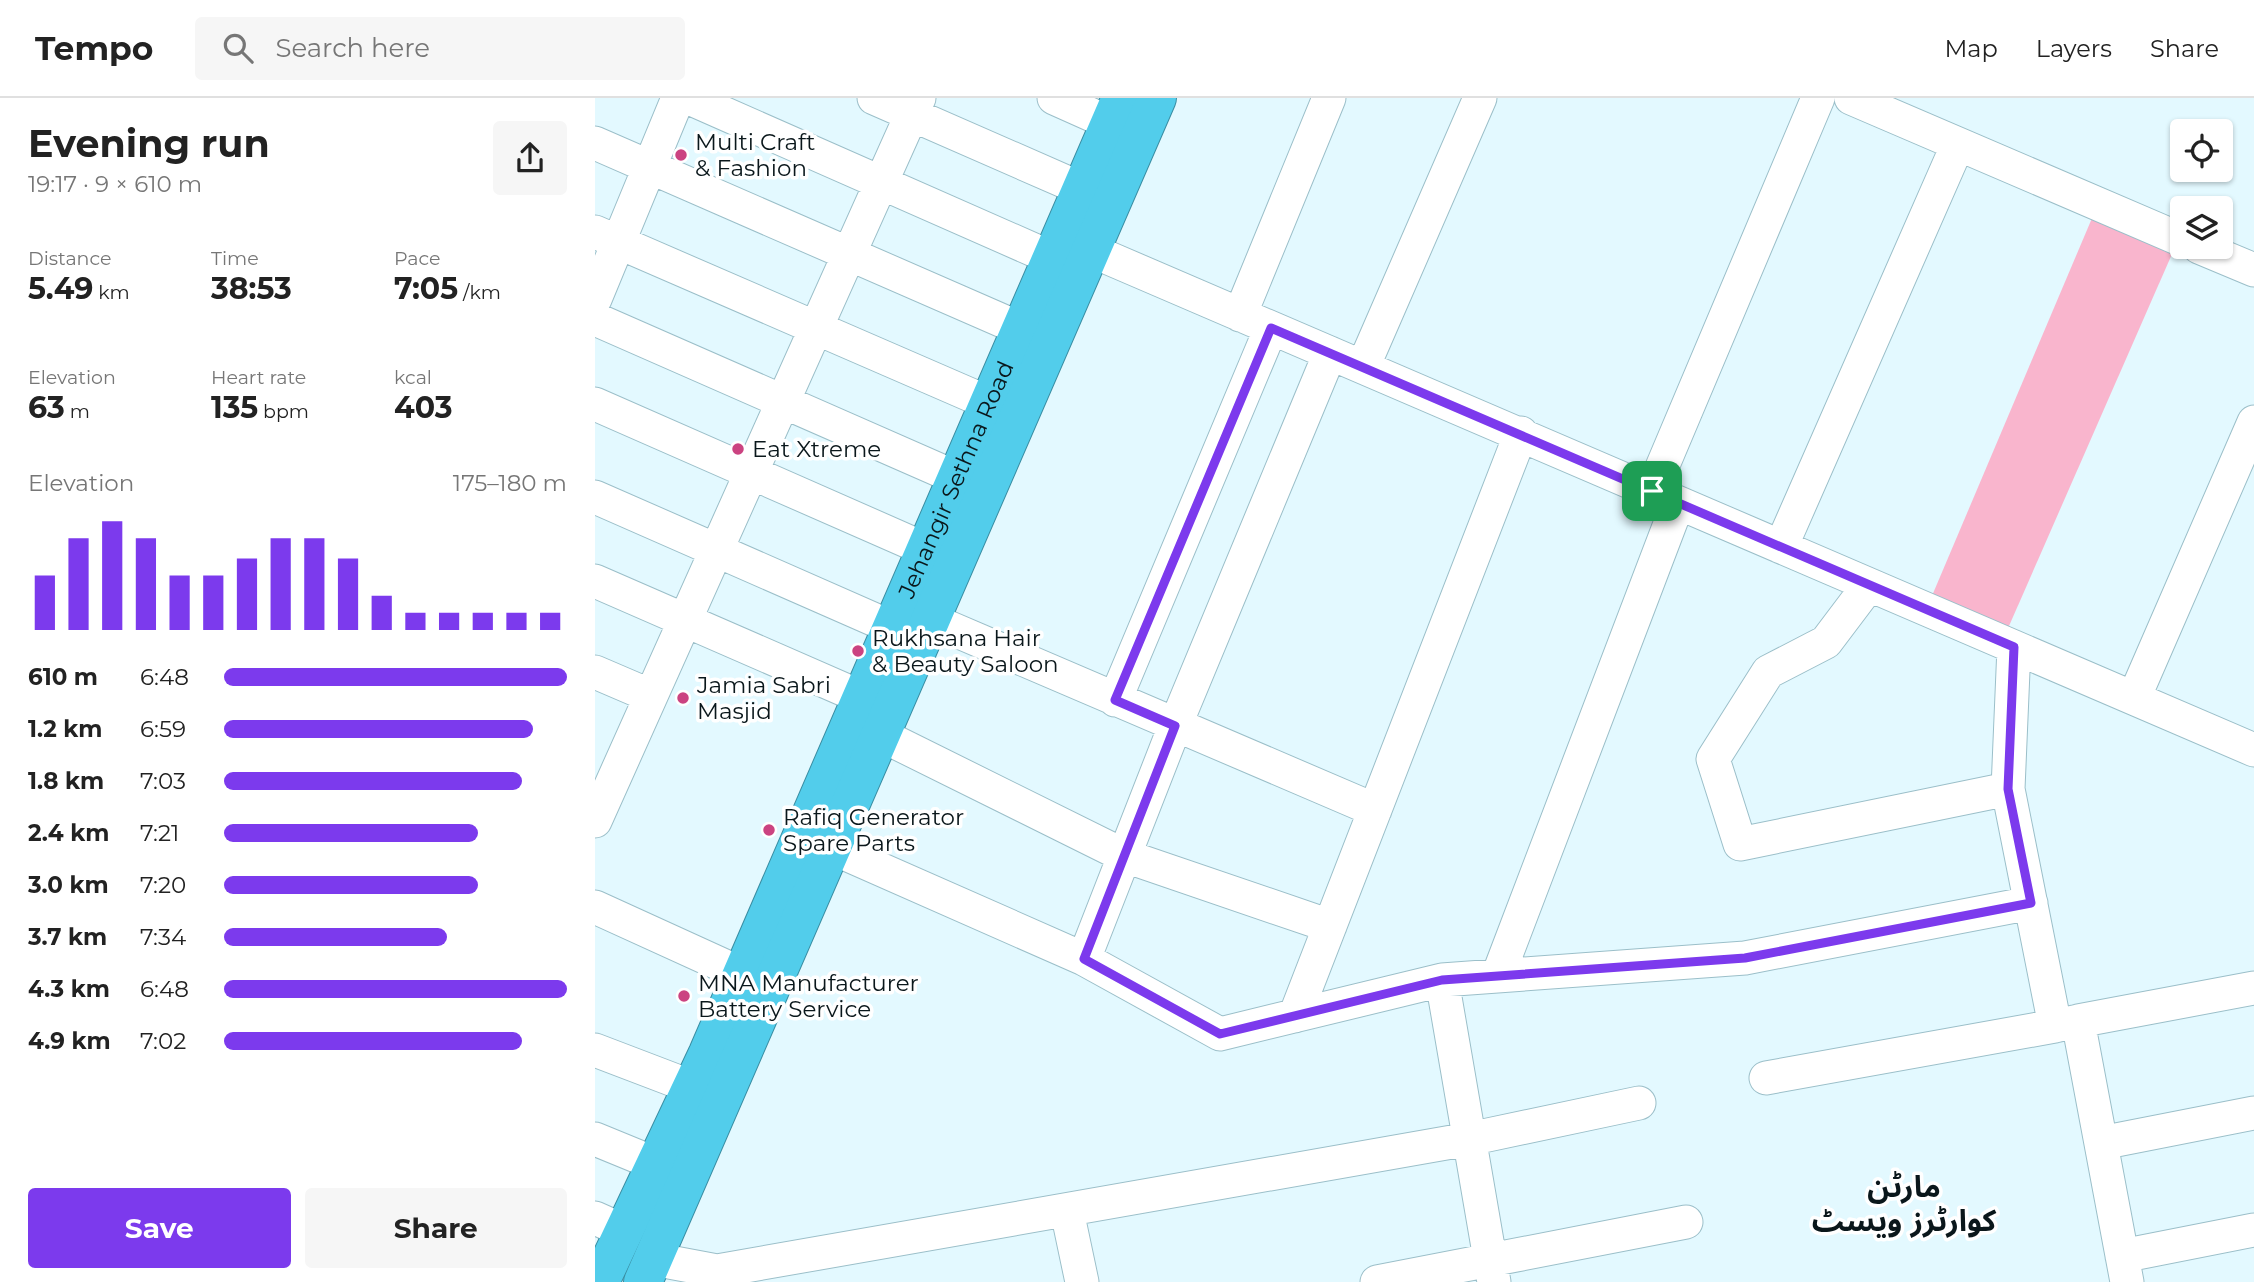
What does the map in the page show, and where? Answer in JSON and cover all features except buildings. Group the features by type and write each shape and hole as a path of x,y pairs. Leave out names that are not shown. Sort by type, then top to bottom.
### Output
{"highway":[{"name":"Jehangir Sethna Road","path":"648,1270 1157,98"},
{"name":"Jehangir Sethna Road","path":"600,1282 610,1225 656,1164 692,1087 1116,111"}],"street":[{"path":"595,299 606,237 651,167 678,98"},
{"path":"689,98 1052,258"},
{"path":"874,98 915,106 1082,189"},
{"path":"1053,98 1116,111"},
{"path":"1240,315 1329,98"},
{"path":"1363,367 1480,98"},
{"path":"1499,973 1665,497 1818,98"},
{"path":"1860,100 2170,235"},
{"path":"595,821 604,775 651,696 915,106"},
{"path":"595,143 1021,329"},
{"path":"1781,547 1958,144"},
{"path":"606,237 989,403"},
{"path":"1090,250 2014,647 2252,744"},
{"path":"2228,259 2254,270"},
{"path":"595,319 955,477"},
{"path":"1115,700 1271,328"},
{"path":"1084,959 1175,726 1330,353"},
{"path":"595,404 925,548"},
{"path":"2134,698 2254,422"},
{"path":"1295,1016 1521,433"},
{"path":"595,498 891,627"},
{"path":"595,581 861,697"},
{"path":"1869,585 1826,642 1768,672 1713,760 1740,844 2008,789"},
{"path":"929,619 1375,810"},
{"path":"2014,647 2008,789 2031,903 2101,1143 2125,1269 2254,1230"},
{"path":"595,672 651,696"},
{"path":"879,734 1125,856 1330,926"},
{"path":"830,847 1084,959 1220,1034 1442,980 1499,973 1745,958 2031,903"},
{"path":"595,907 742,974"},
{"path":"1442,980 1492,1272"},
{"path":"1766,1078 2254,988"},
{"path":"595,1050 692,1087"},
{"path":"648,1270 717,1271 1469,1139 1639,1103"},
{"path":"2101,1143 2254,1113"},
{"path":"595,1139 656,1164"},
{"path":"1067,1211 1083,1282"},
{"path":"1377,1282 1492,1272 1686,1222"}],"shaded area":[{"path":"2098,204 2170,234 2170,259 2002,642 1926,610"}],"place":[{"name":"Multi Craft & Fashion","path":"681,155"},
{"name":"Eat Xtreme","path":"738,449"},
{"name":"Rukhsana Hair & Beauty Saloon","path":"858,651"},
{"name":"Jamia Sabri Masjid","path":"683,698"},
{"name":"Rafiq Generator Spare Parts","path":"769,830"},
{"name":"MNA Manufacturer Battery Service","path":"684,996"}],"district":[{"name":"مارٹن کوارٹرز ویسٹ","path":"1904,1203"}],"route":[{"path":"1271,328 1652,491 2014,647 2008,789 2031,903 1745,958 1499,973 1442,980 1220,1034 1084,959 1175,726 1115,700 1271,328"}]}
